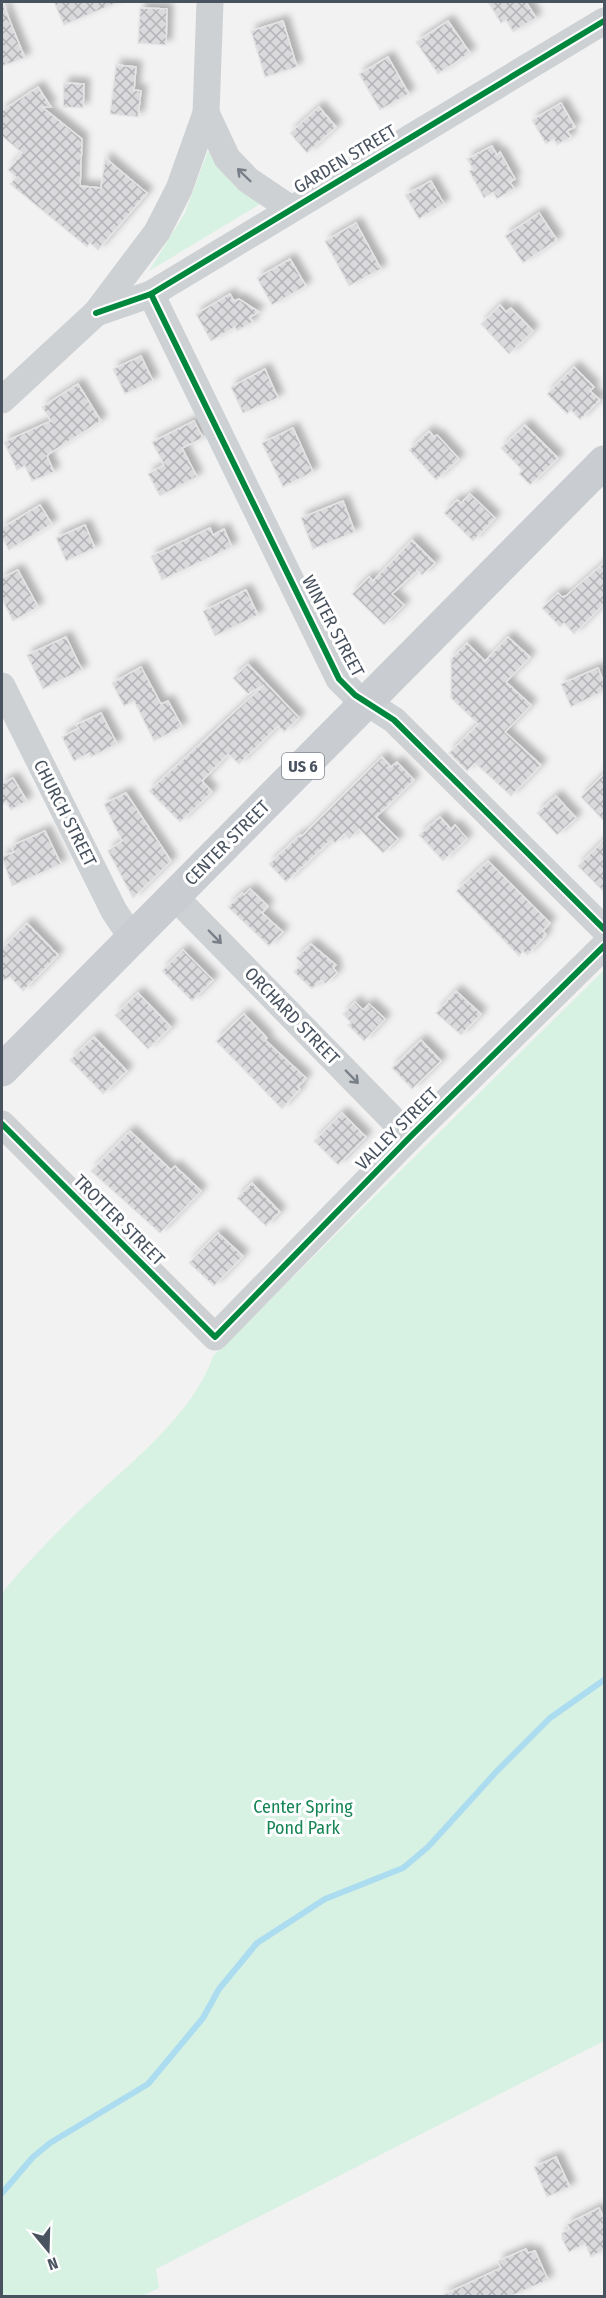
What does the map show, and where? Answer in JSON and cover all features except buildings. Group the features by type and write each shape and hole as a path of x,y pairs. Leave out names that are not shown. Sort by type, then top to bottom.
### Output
{"main road":[{"name":"CENTER STREET","path":"2,1070 604,462"}],"street":[{"path":"2,400 96,313 157,231 179,189 206,113 210,2"},
{"name":"GARDEN STREET","path":"96,313 150,294 604,21"},
{"path":"206,113 226,158 248,180 291,209"},
{"name":"WINTER STREET","path":"150,294 339,679 351,692 394,720 604,930"},
{"name":"CHURCH STREET","path":"2,686 114,911 132,938"},
{"name":"ORCHARD STREET","path":"174,896 410,1137"},
{"name":"VALLEY STREET","path":"215,1337 410,1137 604,946"},
{"name":"TROTTER STREET","path":"2,1124 215,1337"}],"green space":[{"path":"208,151 219,168 265,201 149,271 185,213"},
{"name":"Center Spring Pond Park","path":"604,970 604,2041 156,2269 159,2288 142,2296 2,2296 2,1593 52,1538 139,1456 175,1418 204,1377 213,1356"}],"waterway":[{"path":"2,2193 33,2157 50,2143 148,2084 203,2018 219,1989 257,1943 325,1899 403,1868 428,1847 497,1771 550,1718 604,1680"}],"cycle path":[{"path":"96,313 151,294 604,21"},
{"path":"151,294 339,679 355,695 394,720 604,929"},
{"path":"2,1124 215,1337 410,1137 604,946"}]}
